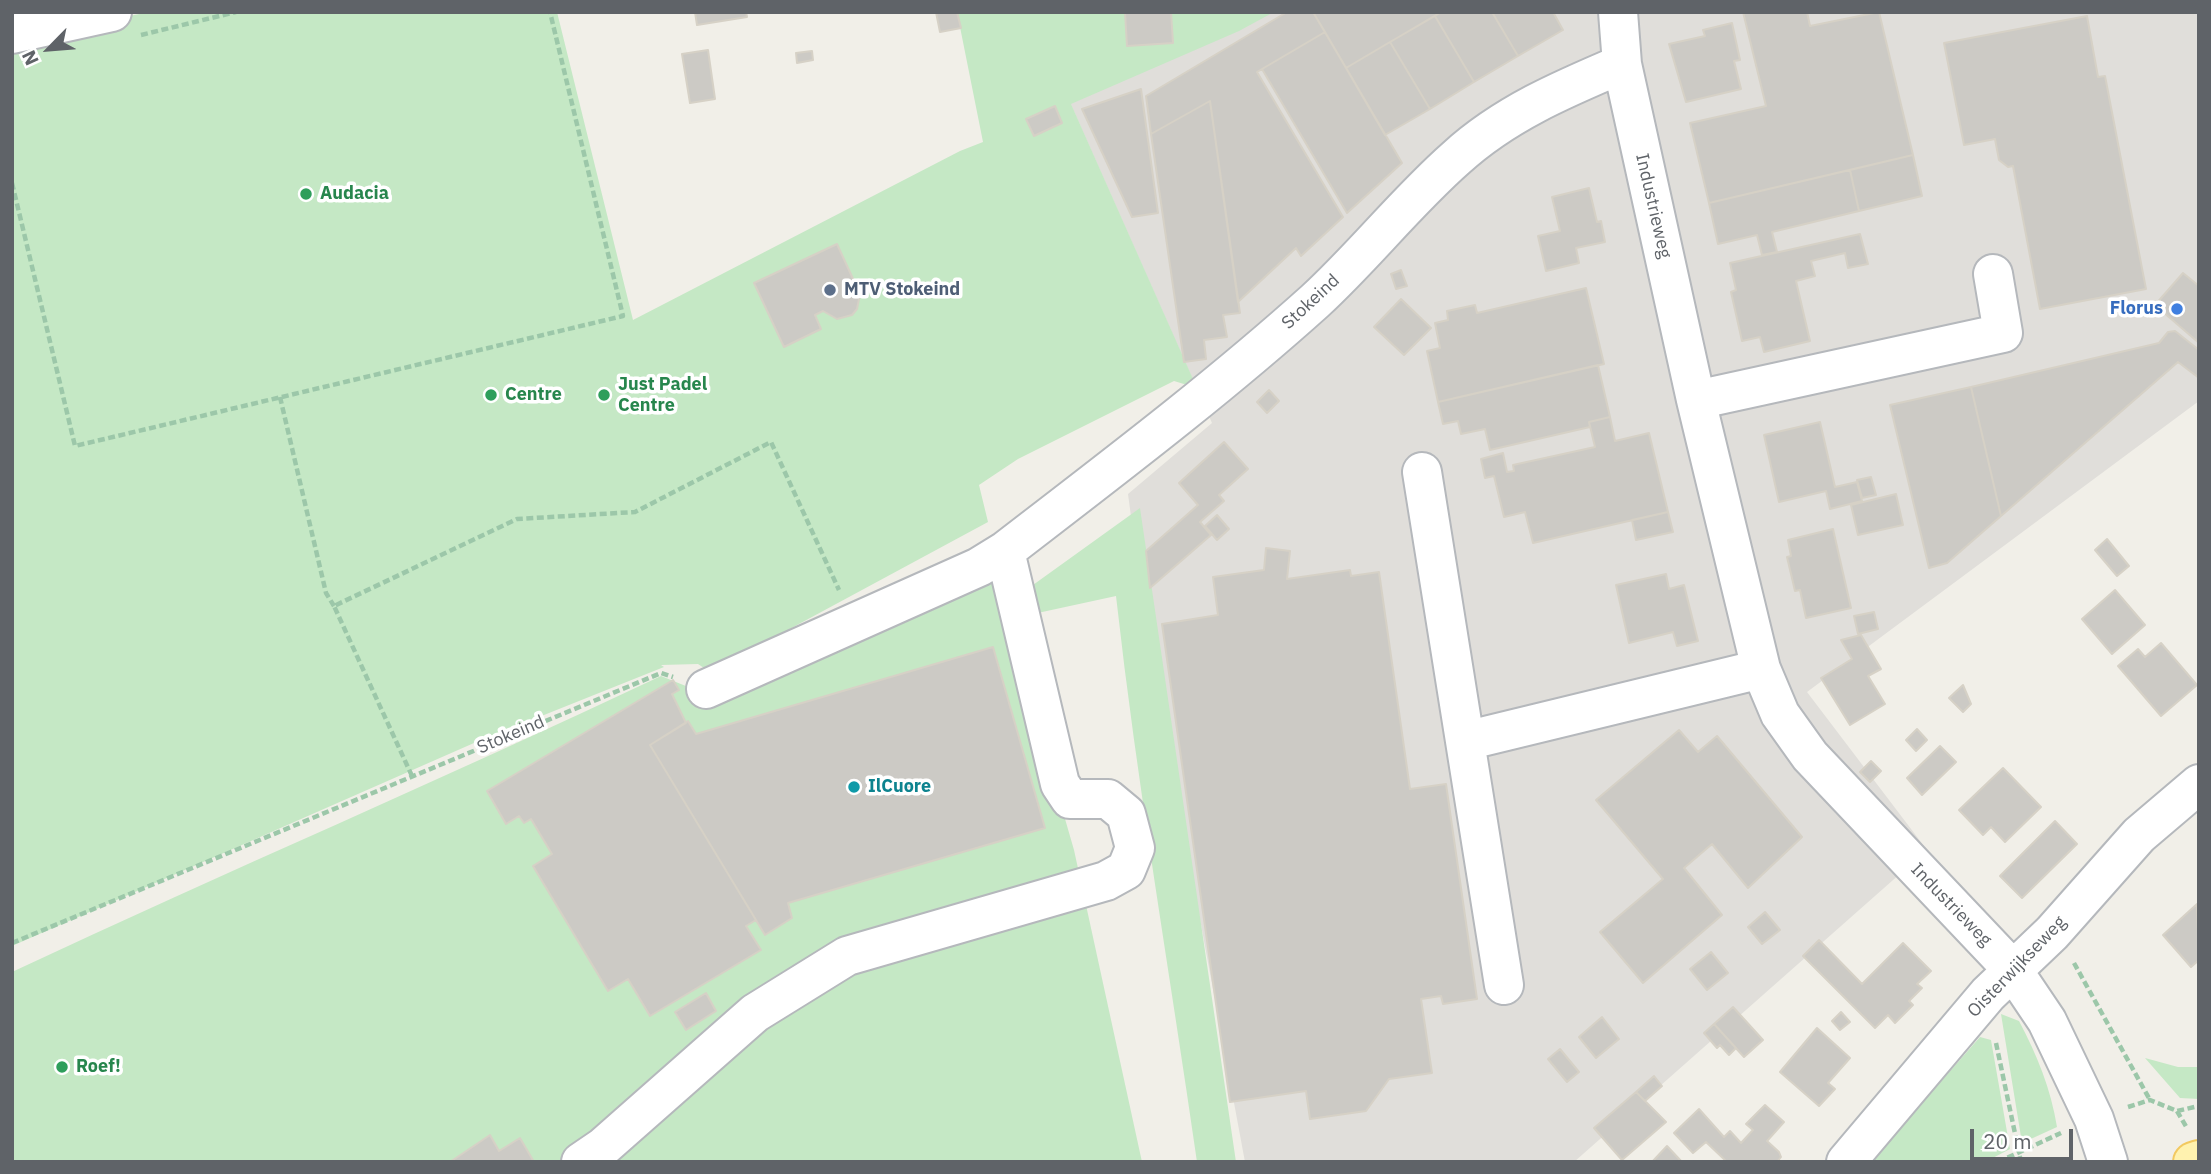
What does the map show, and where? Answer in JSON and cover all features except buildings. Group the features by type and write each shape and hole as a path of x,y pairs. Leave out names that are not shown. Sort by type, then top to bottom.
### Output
{"main road":[{"path":"2193,1162 2199,1160"}],"street":[{"path":"12,34 112,12"},
{"name":"Industrieweg","path":"1618,12 1622,64 1696,400 1761,669 1780,715 1810,756 2000,982 2047,1021 2094,1119 2108,1162"},
{"name":"Stokeind","path":"706,689 979,567 1005,551 1199,401 1316,300 1457,157 1504,121 1562,89 1622,64"},
{"path":"1696,400 2003,333 1993,274"},
{"path":"1422,472 1504,985"},
{"path":"581,1162 603,1147 755,1013 847,956 1105,881 1126,870 1135,848 1126,814 1108,799 1070,799 1060,785 1005,551"},
{"path":"1465,741 1761,669"},
{"name":"Oisterwijkseweg","path":"1846,1162 2000,982 2052,933 2139,835 2199,784"}],"path":[{"path":"12,183 75,446 623,316 550,12"},
{"path":"280,397 326,593 412,776"},
{"path":"334,606 517,519 635,512 771,442 854,623"},
{"name":"Stokeind","path":"12,943 662,673 706,689"},
{"path":"2052,933 2081,972 2150,1100 2177,1111 2199,1106"},
{"path":"2000,982 2017,1152 2021,1162"},
{"path":"1998,1162 2094,1119"}],"shaded area":[{"path":"1217,12 2199,12 2199,401 1807,692 1927,850 1574,1162 1245,1162 1146,628 1128,494 1212,423 1068,98"}],"green space":[{"path":"149,12 557,12 633,320 960,151 983,142 957,12 1274,12 1239,31 1071,104 1197,388 1174,381 1018,459 979,485 988,522 710,672 698,664 661,665 664,667 474,743 12,946 12,40"},
{"path":"1140,508 1236,1162 1197,1162 1144,808 1116,596 1033,614 1026,590"},
{"path":"994,573 1074,850 1142,1162 12,1162 12,972 661,676 718,699"},
{"path":"2001,1014 2019,1021 2026,1034 2047,1086 2057,1127 2022,1143"},
{"path":"1980,1037 1991,1040 2010,1149 1985,1162 1870,1162"},
{"path":"2145,1058 2178,1067 2199,1067 2199,1099 2180,1098"}],"place":[{"name":"Audacia","path":"306,194"},
{"name":"MTV Stokeind","path":"830,290"},
{"name":"Florus","path":"2177,309"},
{"name":"Centre","path":"491,395"},
{"name":"Just Padel Centre","path":"604,395"},
{"name":"IlCuore","path":"854,787"},
{"name":"Roef!","path":"62,1067"}]}
